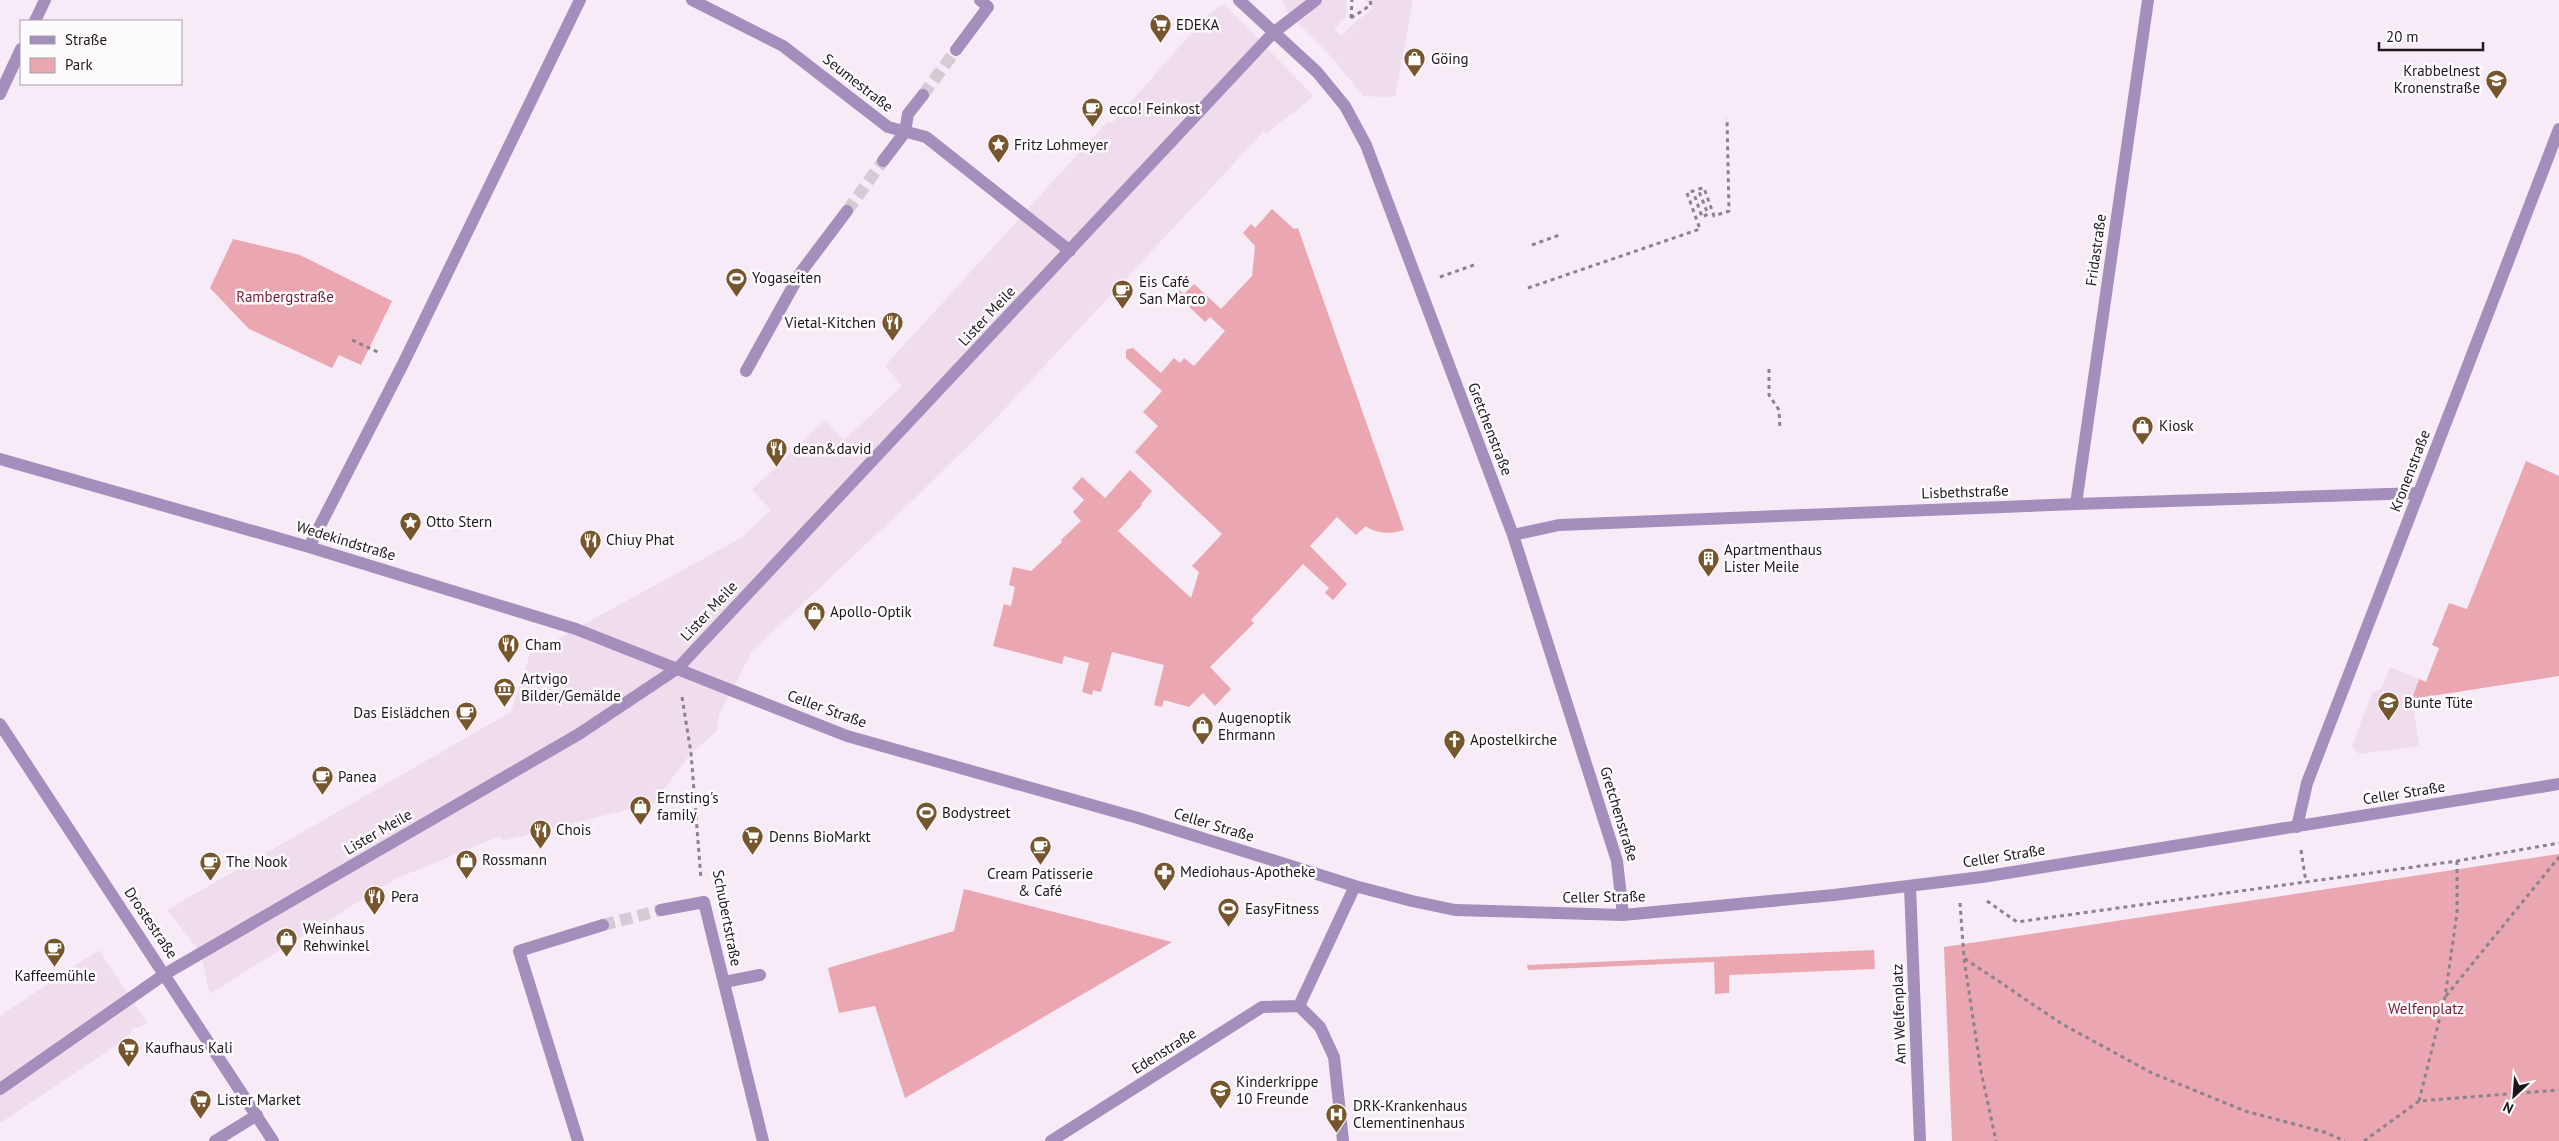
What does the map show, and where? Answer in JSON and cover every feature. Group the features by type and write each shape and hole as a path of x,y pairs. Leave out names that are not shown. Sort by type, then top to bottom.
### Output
{"street":[{"path":"35,20 45,0"},
{"path":"309,547 403,364 580,0"},
{"name":"Seumestraße","path":"692,0 783,46 888,127 926,137 1070,251"},
{"path":"956,50 988,7 980,0"},
{"name":"Gretchenstraße","path":"1239,0 1317,72 1345,106 1366,145 1513,535 1617,861 1623,916"},
{"name":"Lister Meile","path":"0,1089 166,974 579,734 678,668 1273,33 1316,0"},
{"name":"Fridastraße","path":"2076,504 2148,0"},
{"path":"0,94 20,51"},
{"path":"883,161 905,132 908,114 923,95"},
{"name":"Kronenstraße","path":"2297,827 2307,783 2559,129"},
{"path":"746,370 801,272 847,211"},
{"name":"Wedekindstraße","path":"0,459 309,547 576,629 678,668"},
{"name":"Lisbethstraße","path":"1513,535 1559,525 2076,504 2419,493"},
{"name":"Celler Straße","path":"678,668 847,736 1138,818 1355,886 1455,910 1623,916 1910,886 2297,827 2559,784"},
{"name":"Drostestraße","path":"0,724 166,974 273,1141"},
{"path":"1343,1141 1334,1057 1320,1028 1300,1006 1355,886"},
{"name":"Am Welfenplatz","path":"1910,886 1920,1141"},
{"path":"661,910 704,902"},
{"name":"Schubertstraße","path":"704,902 763,1141"},
{"path":"578,1141 519,951 603,925"},
{"path":"724,982 760,975"},
{"name":"Edenstraße","path":"1051,1141 1262,1007 1300,1006"},
{"path":"215,1141 257,1115"}],"path":[{"path":"1352,0 1351,18 1371,5 1370,0"},
{"path":"1528,288 1700,229 1687,193 1693,191 1702,217 1708,214 1698,189 1704,188 1714,216 1729,211 1727,118"},
{"path":"1532,245 1562,234"},
{"path":"1418,285 1474,265"},
{"path":"352,340 403,364"},
{"path":"1769,369 1769,395 1779,410 1780,428"},
{"name":"Schubertstraße","path":"678,668 691,753 704,902"},
{"path":"2297,827 2306,882"},
{"path":"1958,880 2017,922 2457,861 2559,843"},
{"path":"2445,997 2559,857"},
{"path":"2419,1101 2445,997 2457,914 2457,861"},
{"path":"1958,880 1964,958 1981,1071 1996,1141"},
{"path":"1964,958 2062,1024 2152,1073 2246,1111 2324,1132 2345,1141"},
{"path":"2364,1141 2419,1101 2559,1090"}],"shaded area":[{"path":"1282,0 1347,0 1346,17 1334,29 1341,36 1355,22 1373,9 1365,0 1413,0 1395,97 1363,96 1328,53 1288,13"},
{"path":"1224,4 1314,96 1267,133 1264,131 996,418 912,501 752,651 719,715 716,732 691,753 654,803 502,841 500,836 395,879 209,994 201,953 167,910 511,712 530,654 741,538 771,510 752,490 825,420 844,440 902,386 885,366 1108,121 1112,123 1206,17"},
{"name":"Bunte Tüte","path":"2390,667 2419,679 2412,699 2419,746 2359,754 2352,746 2372,693 2382,688"},
{"path":"99,950 147,1022 139,1028 133,1027 132,1032 112,1048 0,1123 0,1016"}],"green space":[{"path":"1272,209 1294,229 1298,228 1404,530 1395,532 1374,531 1366,526 1356,535 1337,517 1310,546 1347,584 1333,600 1325,593 1329,588 1303,564 1251,620 1254,623 1210,667 1231,689 1215,706 1203,693 1189,707 1164,700 1162,707 1154,705 1164,665 1112,652 1101,692 1093,690 1092,695 1082,692 1089,663 1064,656 1062,664 993,646 1004,604 1011,606 1015,587 1009,585 1013,567 1031,571 1081,521 1073,512 1084,500 1072,488 1082,477 1105,498 1130,470 1152,491 1118,531 1191,598 1199,572 1192,566 1222,534 1135,452 1158,426 1143,412 1162,391 1126,358 1126,350 1133,348 1161,373 1174,358 1180,363 1184,358 1194,366 1225,331 1210,317 1205,322 1178,296 1179,290 1184,294 1194,284 1221,309 1252,276 1255,246 1243,233 1251,224 1255,228"},
{"name":"Rambergstraße","path":"233,239 300,255 392,301 361,365 339,355 332,368 249,329 210,288"},
{"path":"2526,461 2559,476 2559,676 2412,699 2419,679 2426,682 2439,648 2432,645 2449,603 2467,609"},
{"name":"Welfenplatz","path":"2559,854 2559,1141 1952,1141 1944,947"},
{"path":"964,889 1172,942 905,1098 875,1006 839,1013 828,968 954,931"},
{"path":"1874,950 1875,969 1729,975 1729,993 1715,994 1714,962 1528,970 1527,965"}],"tunnel":[{"path":"923,95 956,50"},
{"path":"847,211 883,161"},
{"path":"603,925 661,910"}],"place":[{"name":"EDEKA","path":"1160,44"},
{"name":"Göing","path":"1415,78"},
{"name":"Krabbelnest Kronenstraße","path":"2496,99"},
{"name":"ecco! Feinkost","path":"1093,128"},
{"name":"Fritz Lohmeyer","path":"998,164"},
{"name":"Yogaseiten","path":"736,297"},
{"name":"Eis Café San Marco","path":"1123,310"},
{"name":"Vietal-Kitchen","path":"892,342"},
{"name":"Kiosk","path":"2143,445"},
{"name":"dean&david","path":"777,468"},
{"name":"Otto Stern","path":"410,541"},
{"name":"Chiuy Phat","path":"590,559"},
{"name":"Apartmenthaus Lister Meile","path":"1708,578"},
{"name":"Apollo-Optik","path":"814,631"},
{"name":"Cham","path":"509,664"},
{"name":"Artvigo Bilder/Gemälde","path":"505,707"},
{"name":"Bunte Tüte","path":"2388,722"},
{"name":"Das Eislädchen","path":"466,732"},
{"name":"Augenoptik Ehrmann","path":"1202,746"},
{"name":"Apostelkirche","path":"1454,759"},
{"name":"Panea","path":"322,796"},
{"name":"Ernsting's family","path":"641,826"},
{"name":"Bodystreet","path":"926,832"},
{"name":"Chois","path":"540,849"},
{"name":"Denns BioMarkt","path":"753,856"},
{"name":"Cream Patisserie & Café","path":"1040,865"},
{"name":"Rossmann","path":"466,879"},
{"name":"The Nook","path":"210,881"},
{"name":"Mediohaus-Apotheke","path":"1164,891"},
{"name":"Pera","path":"375,916"},
{"name":"EasyFitness","path":"1229,928"},
{"name":"Weinhaus Rehwinkel","path":"287,957"},
{"name":"Kaffeemühle","path":"55,967"},
{"name":"Kaufhaus Kali","path":"129,1067"},
{"name":"Kinderkrippe 10 Freunde","path":"1220,1110"},
{"name":"Lister Market","path":"201,1119"},
{"name":"DRK-Krankenhaus Clementinenhaus","path":"1337,1134"}]}
